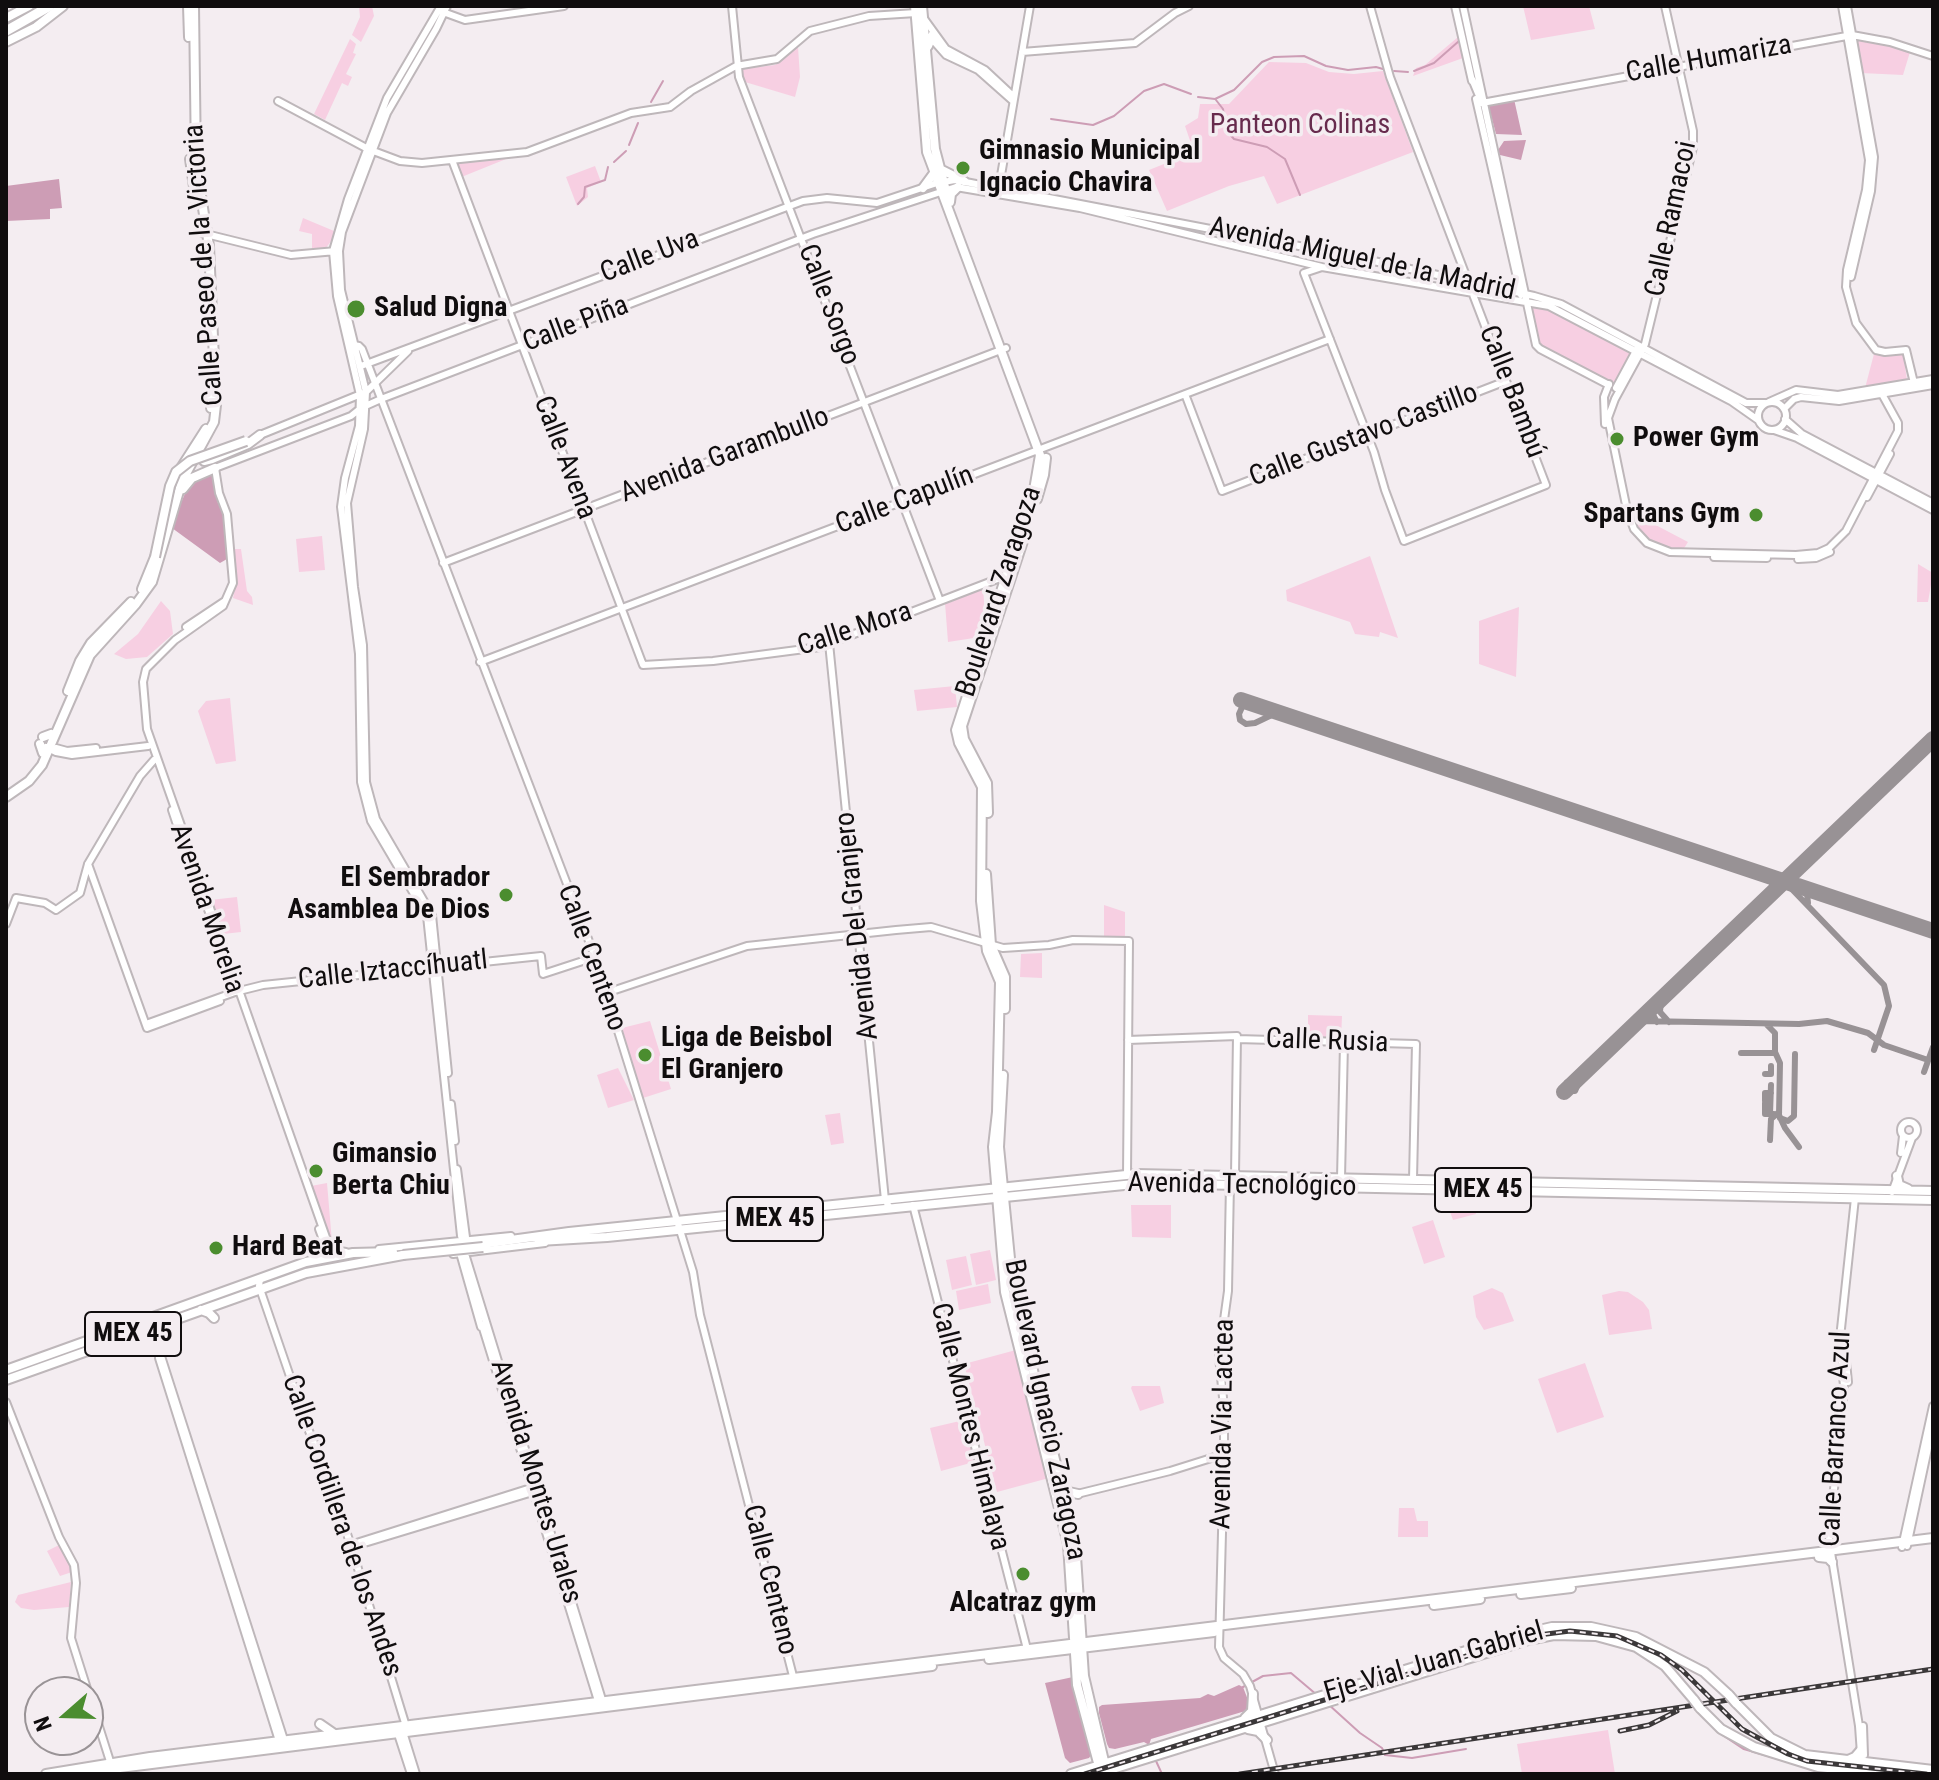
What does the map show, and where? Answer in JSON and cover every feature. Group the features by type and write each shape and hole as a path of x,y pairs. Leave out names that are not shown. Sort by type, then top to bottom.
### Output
{"highway":[{"path":"6,24 40,6"},
{"path":"6,31 50,6"}],"main road":[{"path":"6,18 29,6"},
{"path":"6,42 36,27 63,6"},
{"name":"Calle Paseo de la Victoria","path":"6,794 52,747 90,655 152,582 182,481 216,414 209,246 191,173 188,6"},
{"name":"Calle Paseo de la Victoria","path":"52,747 85,652 138,594 149,575 179,472 206,429 210,416 205,234 196,164 194,6"},
{"name":"Boulevard Zaragoza","path":"918,13 931,42 936,170"},
{"name":"Boulevard Zaragoza","path":"918,13 926,146 1046,463 956,730 959,743 983,790 980,893 988,944 1000,982 997,1112 993,1147 999,1192"},
{"path":"936,170 959,184 950,195 943,191 926,191 936,170"},
{"path":"209,246 219,238"},
{"path":"206,281 211,301"},
{"path":"208,335 214,353"},
{"path":"155,557 167,498 176,472 190,461 260,435"},
{"path":"201,446 200,458 208,461 242,447 260,435"},
{"path":"173,512 188,481 215,468"},
{"name":"Boulevard Zaragoza","path":"988,944 1006,984 997,1169"},
{"path":"997,960 1002,948"},
{"path":"974,1199 989,1201 1002,1213 1009,1200 1021,1190 1007,1182 997,1169"},
{"path":"983,1190 992,1182 997,1169"},
{"name":"Avenida Tecnológico","path":"6,1370 33,1366 164,1324 329,1253 403,1253 884,1203 974,1199 999,1192 1068,1185 1088,1178 1127,1175 1806,1193 1878,1190 1933,1200"},
{"path":"1878,1190 1889,1185 1895,1177 1901,1186 1913,1190"},
{"path":"1078,1188 1079,1182 1088,1178"},
{"name":"Avenida Tecnológico","path":"1068,1185 1078,1188 1144,1183 1341,1178 1673,1190"},
{"path":"884,1187 884,1203"},
{"name":"Avenida Tecnológico","path":"791,1213 884,1203 913,1205 983,1190 999,1192"},
{"name":"Avenida Tecnológico","path":"1806,1193 1856,1198 1913,1190 1933,1191"},
{"name":"Boulevard Ignacio Zaragoza","path":"999,1192 1015,1302 1060,1481 1070,1498"},
{"name":"Boulevard Ignacio Zaragoza","path":"1002,1213 1007,1304 1070,1498 1069,1551 1080,1672 1104,1771"},
{"path":"329,1253 340,1265"},
{"name":"Avenida Tecnológico","path":"151,1328 260,1284 403,1253"},
{"path":"201,1310 214,1318"},
{"name":"Avenida Tecnológico","path":"6,1380 33,1366"},
{"path":"1060,1481 1070,1498"},
{"path":"1907,1543 1910,1530"},
{"path":"1660,1574 1834,1556 1933,1541"},
{"path":"794,1680 1660,1574 1834,1556"},
{"path":"1076,1622 1084,1633 1100,1644"},
{"path":"1063,1645 1076,1622"},
{"name":"Eje Vial Juan Gabriel","path":"1323,1700 1531,1631 1570,1626 1613,1631 1646,1642 1708,1675 1762,1730 1785,1746 1860,1769"},
{"name":"Eje Vial Juan Gabriel","path":"1071,1774 1087,1769 1104,1771 1120,1762 1278,1713 1536,1638 1570,1634 1603,1637 1641,1650 1665,1666 1721,1729 1747,1744 1803,1763 1860,1769"},
{"path":"72,1774 1027,1649 1046,1651 1067,1659 1080,1672 1089,1655 1100,1644"},
{"path":"1046,1651 1063,1645 1078,1646"},
{"path":"1251,1691 1265,1709 1278,1713 1266,1739 1258,1731 1242,1725 1252,1711 1251,1691"},
{"path":"320,1724 338,1734"},
{"path":"283,1744 338,1734 400,1730"},
{"path":"1087,1769 1098,1750 1120,1762"},
{"path":"1863,1750 1869,1760 1860,1769 1855,1757 1863,1750"},
{"path":"46,1774 112,1768"},
{"path":"1860,1769 1933,1770"},
{"path":"1860,1769 1887,1774"}],"street":[{"path":"323,253 335,240 384,112 443,9 465,20 564,6"},
{"name":"Calle Sorgo","path":"732,6 736,66 940,601"},
{"path":"999,187 1030,6"},
{"path":"1022,52 1135,43 1174,9 1189,6"},
{"name":"Calle Bambú","path":"1368,435 1404,541 1546,485 1390,77 1370,6"},
{"path":"1455,6 1537,347 1615,387"},
{"path":"1463,6 1517,249 1523,293"},
{"name":"Calle Ramacoi","path":"1615,387 1646,338 1693,147 1693,131 1665,6"},
{"path":"1844,6 1868,147 1869,172 1846,287 1856,323 1876,350 1906,350 1911,384"},
{"path":"278,101 370,150 413,163 527,152 631,113 670,107 694,89 736,66 774,61 799,38 814,30 869,16 918,13 931,42 982,68 1014,100"},
{"name":"Calle Humariza","path":"1484,101 1850,35 1890,42 1933,56"},
{"path":"1472,79 1479,102 1484,101"},
{"path":"336,251 370,150"},
{"name":"Calle Avena","path":"452,160 643,665"},
{"name":"Avenida Miguel de la Madrid","path":"959,184 1080,208 1322,267 1458,290 1474,296 1523,293"},
{"name":"Avenida Miguel de la Madrid","path":"943,191 959,184 999,187 1523,293 1746,403 1767,402"},
{"name":"Calle Uva","path":"396,357 508,311 789,205 820,198 881,202 926,191 943,191"},
{"name":"Calle Piña","path":"215,468 362,412 381,399 926,191"},
{"path":"862,203 865,215"},
{"path":"1131,205 1131,214"},
{"path":"1507,229 1513,248 1517,249"},
{"path":"205,234 291,255 336,251"},
{"path":"1242,248 1240,242 1246,235"},
{"path":"335,240 341,290 353,345 362,366 364,429"},
{"path":"1367,274 1374,269 1373,261"},
{"path":"1322,267 1304,273 1368,435"},
{"path":"1458,279 1461,286 1458,290"},
{"path":"1458,290 1468,288 1468,281"},
{"path":"1474,296 1472,287 1481,284 1482,294"},
{"name":"Calle Capulín","path":"480,662 1330,339"},
{"name":"Calle Centeno","path":"353,345 361,347 362,366 381,399 595,957 693,1272 700,1315 794,1680"},
{"name":"Avenida Garambullo","path":"443,563 1004,349"},
{"name":"Avenida Miguel de la Madrid","path":"1639,350 1731,401 1758,420"},
{"path":"362,366 396,357"},
{"path":"260,435 363,394 375,386 396,357"},
{"path":"1784,409 1794,399 1801,397 1834,401 1870,396 1933,379"},
{"name":"Calle Gustavo Castillo","path":"1185,394 1222,491 1506,381"},
{"path":"1911,384 1933,385"},
{"path":"1615,387 1608,428 1627,510 1634,529 1643,540 1670,552 1825,550 1840,538 1898,435 1898,423 1886,391"},
{"path":"1615,387 1605,393 1604,416 1628,527 1646,547 1667,555 1814,559 1829,552 1848,534 1875,476"},
{"path":"1886,391 1833,396 1796,390 1767,402 1759,410 1758,420 1764,428 1797,438 1933,503"},
{"path":"1767,402 1779,404 1784,409 1785,419 1774,430"},
{"path":"362,412 364,429 347,503 354,587 363,645 366,782 376,819 431,911 434,967"},
{"path":"362,412 341,507 359,654 362,790 378,835 426,912 434,967"},
{"path":"1785,419 1802,434 1933,510"},
{"path":"215,468 227,514 234,570 232,589 225,601"},
{"path":"1829,552 1833,560"},
{"name":"Calle Mora","path":"643,665 713,661 810,649 1009,575"},
{"name":"Avenida Morelia","path":"225,601 174,636 144,667 139,681 144,734 239,993 329,1253"},
{"name":"Avenida Morelia","path":"225,601 223,606 175,640 151,662 143,687 148,733 228,951 239,993"},
{"name":"Avenida Del Granjero","path":"829,643 884,1187"},
{"path":"138,745 144,734"},
{"path":"52,747 148,744"},
{"path":"6,924 16,898 45,903 56,910 82,890 88,864 153,757 138,745"},
{"name":"Calle Iztaccíhuatl","path":"88,864 146,1026 263,985 541,956 543,974 595,957"},
{"path":"606,993 749,946 859,934 931,927 1002,948 1073,940 1129,941 1127,1175"},
{"name":"Avenida Montes Urales","path":"434,967 465,1238 464,1255 602,1704"},
{"name":"Calle Rusia","path":"1128,1040 1237,1038 1416,1044 1413,1179"},
{"name":"Avenida Via Lactea","path":"1219,1628 1222,1456 1216,1345 1223,1297 1237,1038"},
{"path":"1341,1178 1344,1043"},
{"path":"1890,1194 1905,1146 1917,1128 1912,1121 1905,1123 1905,1146"},
{"path":"1903,1136 1912,1138"},
{"name":"Calle Barranco Azul","path":"1856,1198 1844,1341 1848,1388 1833,1518 1834,1578 1863,1750"},
{"name":"Calle Montes Himalaya","path":"913,1205 1027,1649"},
{"name":"Avenida Tecnológico","path":"365,1252 465,1238 554,1237"},
{"name":"Avenida Tecnológico","path":"378,1259 464,1255 554,1237"},
{"name":"Calle Cordillera de los Andes","path":"260,1284 351,1547 396,1692 400,1730 413,1774"},
{"path":"151,1328 283,1744"},
{"path":"6,1402 59,1537 74,1565 76,1580 71,1638 112,1768"},
{"path":"1907,1543 1933,1406"},
{"path":"1910,1530 1933,1425"},
{"path":"1070,1498 1222,1456"},
{"path":"351,1547 535,1489"},
{"name":"Calle Barranco Azul","path":"1834,1556 1865,1733 1860,1769"},
{"path":"1834,1578 1837,1578 1839,1586"},
{"path":"1219,1628 1222,1655 1251,1691 1275,1774"}],"green space":[{"path":"359,6 372,6 374,16 361,42 352,35 360,17"},
{"path":"1523,6 1589,6 1595,29 1531,40"},
{"path":"1458,37 1463,58 1413,76 1416,68 1425,65"},
{"path":"350,39 356,44 353,53 356,54 346,74 352,77 348,86 342,83 325,120 314,114"},
{"path":"1868,40 1910,52 1903,75 1861,73 1855,41"},
{"path":"798,47 800,77 795,97 745,82 741,69 775,65"},
{"name":"Panteon Colinas","path":"1269,62 1306,63 1329,72 1354,74 1383,71 1413,152 1277,204 1264,176 1229,186 1167,211 1149,170 1194,152 1185,126 1198,118 1200,104 1229,104"},
{"path":"516,155 459,178 454,161"},
{"path":"595,166 601,182 587,188 588,197 577,206 566,177"},
{"path":"303,218 334,231 325,249 312,250 312,234 299,231"},
{"path":"1530,304 1551,309 1632,353 1615,385 1540,345"},
{"path":"1903,353 1907,380 1865,388 1874,354 1887,356"},
{"path":"1629,511 1688,542 1683,550 1654,545 1638,532"},
{"path":"322,536 325,570 299,572 296,539"},
{"path":"234,549 241,549 247,591 253,605 233,598 237,579"},
{"path":"1370,556 1398,638 1380,632 1379,637 1355,634 1350,622 1287,601 1286,590"},
{"path":"1918,564 1933,573 1928,602 1917,602"},
{"path":"983,587 985,615 982,629 974,638 948,642 945,603"},
{"path":"161,601 170,611 173,634 147,657 126,659 114,654 138,634"},
{"path":"1519,607 1516,677 1479,664 1479,621"},
{"path":"955,686 957,707 917,711 914,690"},
{"path":"230,698 236,761 216,764 198,711 206,701"},
{"path":"237,897 241,932 223,934 210,900"},
{"path":"1104,905 1125,912 1125,938 1104,937"},
{"path":"1042,953 1042,978 1020,977 1021,954"},
{"path":"1308,1015 1342,1016 1341,1040 1308,1039"},
{"name":"Liga de Beisbol El Granjero","path":"650,1021 671,1089 643,1098 622,1028"},
{"path":"618,1068 634,1100 608,1108 597,1075"},
{"path":"840,1113 844,1143 831,1145 825,1115"},
{"path":"327,1183 332,1242 311,1186"},
{"path":"1473,1193 1479,1206 1474,1208 1476,1214 1453,1220 1444,1195"},
{"path":"1131,1205 1171,1205 1171,1238 1132,1237"},
{"path":"1433,1220 1445,1257 1424,1264 1412,1227"},
{"path":"990,1250 996,1280 976,1285 970,1254"},
{"path":"966,1256 972,1285 952,1290 946,1260"},
{"path":"988,1284 991,1303 959,1310 956,1291"},
{"path":"1492,1288 1503,1293 1514,1321 1484,1330 1476,1317 1473,1296"},
{"path":"1628,1292 1643,1302 1649,1310 1652,1329 1609,1335 1602,1295"},
{"path":"1016,1350 1049,1478 997,1492 964,1364"},
{"path":"1585,1363 1604,1417 1557,1433 1538,1379"},
{"path":"1132,1386 1160,1386 1164,1403 1140,1411"},
{"path":"964,1420 974,1462 941,1471 930,1428"},
{"path":"1399,1508 1414,1508 1417,1521 1428,1521 1428,1537 1398,1537"},
{"path":"59,1545 69,1560 72,1572 60,1576 47,1551"},
{"path":"71,1582 69,1607 34,1610 21,1608 15,1602 18,1595"},
{"path":"1608,1730 1615,1774 1522,1774 1517,1744"}],"shaded area":[{"path":"1514,99 1522,135 1496,134 1488,104"},
{"path":"1526,140 1521,160 1500,155 1498,150 1504,141"},
{"path":"59,179 62,208 50,209 50,219 6,221 6,186"},
{"path":"211,472 218,503 226,517 227,559 220,563 172,528 175,511 189,484"},
{"path":"1073,1677 1091,1755 1070,1763 1065,1758 1045,1683"},
{"path":"1239,1685 1243,1687 1248,1700 1247,1711 1151,1739 1149,1745 1144,1742 1115,1749 1107,1744 1099,1713 1102,1705 1200,1698 1208,1694 1214,1696"}],"waterway":[{"path":"1414,71 1434,63 1459,41"},
{"path":"1198,97 1215,99 1234,90 1262,62 1274,57 1304,56 1326,66 1348,70 1383,69"},
{"path":"1394,71 1408,72"},
{"path":"651,102 663,81"},
{"path":"1051,119 1093,125 1114,116 1144,91 1164,84 1191,94"},
{"path":"1216,100 1223,109 1226,130 1234,139 1267,147 1285,159 1300,195"},
{"path":"629,145 638,123"},
{"path":"614,162 626,151"},
{"path":"578,204 584,197 585,187 605,180 608,167"},
{"path":"1243,1687 1263,1676 1291,1673 1317,1695"},
{"path":"1328,1704 1382,1748 1385,1755 1412,1758 1466,1749"},
{"path":"1717,1730 1744,1748 1833,1774"},
{"path":"1156,1761 1162,1774"}],"taxiway":[{"path":"1250,703 1243,705 1239,714 1240,720 1246,724 1278,712"},
{"path":"1793,873 1790,879 1794,884"},
{"path":"1771,876 1777,881 1777,888 1797,885"},
{"path":"1784,881 1884,985 1889,1006 1874,1050"},
{"path":"1808,903 1807,893 1818,892"},
{"path":"1661,999 1660,1012 1669,1022"},
{"path":"1656,1004 1652,1013 1657,1022"},
{"path":"1633,1026 1644,1021 1799,1024 1827,1021 1868,1033 1884,1045 1928,1060"},
{"path":"1767,1025 1775,1033 1775,1052 1780,1063 1779,1115 1799,1147"},
{"path":"1924,1072 1933,1047"},
{"path":"1741,1053 1775,1053"},
{"path":"1780,1118 1788,1121 1794,1116 1795,1054"},
{"path":"1765,1074 1771,1074 1771,1066"},
{"path":"1577,1079 1567,1082 1568,1091 1575,1091 1582,1075"},
{"path":"1770,1114 1771,1085"},
{"path":"1765,1101 1765,1093 1771,1093"},
{"path":"1765,1103 1765,1114 1774,1114"},
{"path":"1770,1140 1771,1119 1779,1112"}],"runway":[{"path":"1241,700 1933,931"},
{"path":"1564,1092 1933,739"}],"railway":[{"path":"1085,1774 1531,1636 1570,1631 1617,1636 1661,1655 1682,1670 1742,1729 1788,1754 1807,1761 1926,1774"},
{"path":"1240,1774 1933,1669"},
{"path":"1620,1731 1649,1725 1677,1711"}],"place":[{"name":"Gimnasio Municipal Ignacio Chavira","path":"963,168"},
{"name":"Salud Digna","path":"356,309"},
{"name":"Power Gym","path":"1617,439"},
{"name":"Spartans Gym","path":"1756,515"},
{"name":"El Sembrador Asamblea De Dios","path":"506,895"},
{"name":"Liga de Beisbol El Granjero","path":"645,1055"},
{"name":"Gimansio Berta Chiu","path":"316,1171"},
{"name":"Hard Beat","path":"216,1248"},
{"name":"Alcatraz gym","path":"1023,1574"}]}
